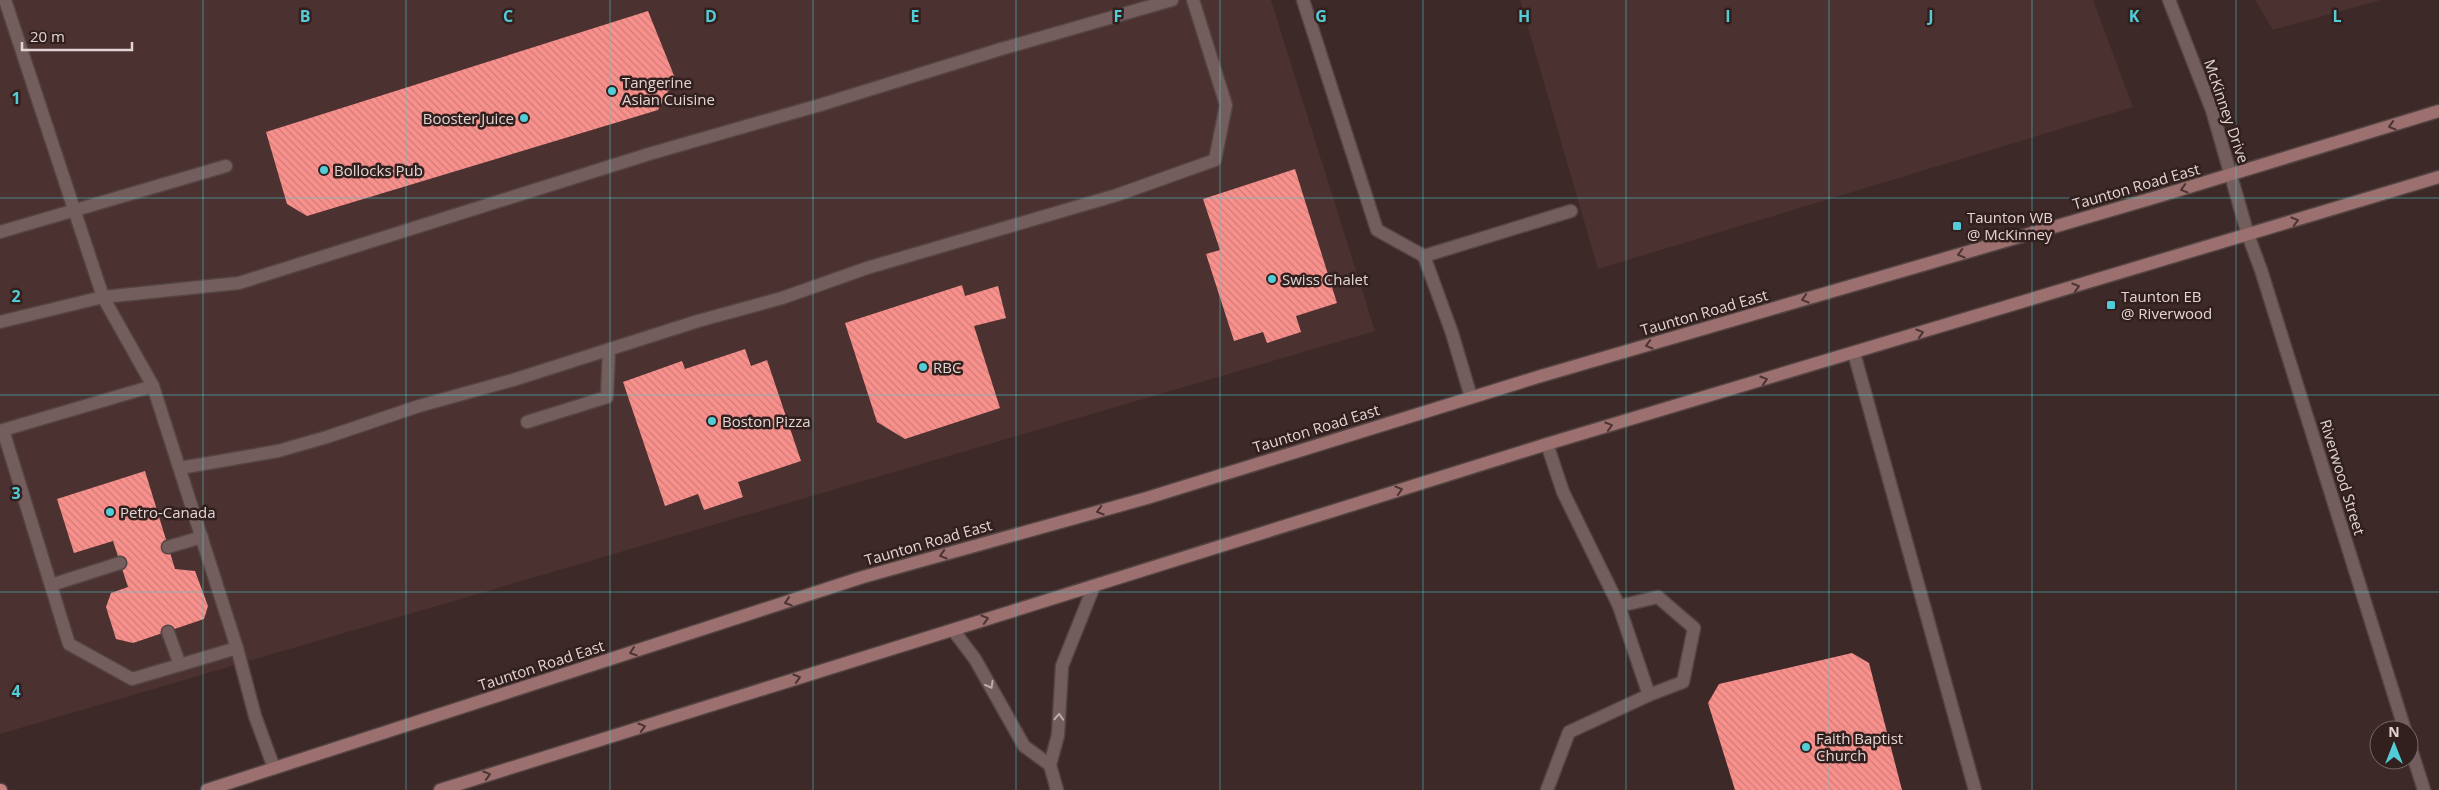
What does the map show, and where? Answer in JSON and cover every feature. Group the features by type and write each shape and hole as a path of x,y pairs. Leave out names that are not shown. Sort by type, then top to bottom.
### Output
{"main road":[{"name":"Taunton Road East","path":"207,790 863,577 1147,498 1471,397 2231,175 2439,111"},
{"path":"440,790 1548,444 2439,177"}],"street":[{"path":"5,0 103,297 153,386 237,648 255,716 274,768"},
{"path":"0,322 103,297 239,283 640,157 820,106 1001,49 1172,0"},
{"path":"180,468 278,451 327,438 419,406 513,380 609,349 782,298 867,268 1117,195 1215,160 1226,105 1193,0"},
{"path":"1303,0 1377,230 1424,256 1452,333 1471,397"},
{"name":"McKinney Drive","path":"2169,0 2212,110 2248,235"},
{"path":"0,232 226,166"},
{"path":"1424,256 1571,211"},
{"name":"Riverwood Street","path":"2248,235 2264,280 2402,720"},
{"path":"527,422 607,397 609,349"},
{"path":"1854,353 1975,790"},
{"path":"153,386 3,430 69,644 132,679 237,648"},
{"path":"1548,444 1563,492 1619,606 1648,695"},
{"path":"168,547 202,536"},
{"path":"51,585 120,563"},
{"path":"1057,790 1050,765 1058,735 1062,666 1094,586"},
{"path":"1547,790 1568,732 1648,695 1683,682 1694,628 1658,597 1619,606"},
{"path":"953,630 975,659 1024,746 1050,765"},
{"path":"168,632 180,665"},
{"path":"2418,770 2424,790"}],"shaded area":[{"path":"0,0 1271,0 1375,331 0,734"},
{"path":"1520,0 2093,0 2133,107 1598,269"},
{"path":"2255,0 2381,0 2273,30"}],"building":[{"path":"648,11 675,78 658,110 307,216 287,204 266,132"},
{"name":"Swiss Chalet","path":"1295,169 1337,303 1296,316 1301,332 1267,343 1263,332 1234,341 1206,254 1220,250 1203,199"},
{"name":"RBC","path":"962,285 965,296 998,286 1006,318 974,326 1000,408 905,439 877,422 845,323"},
{"name":"Boston Pizza","path":"745,349 751,366 767,360 801,461 738,482 743,497 704,510 698,494 665,506 623,382 682,361 685,369"},
{"path":"145,471 175,569 195,571 208,606 204,619 133,643 116,639 106,607 111,593 128,587 113,541 74,553 57,499"},
{"name":"Faith Baptist Church","path":"1852,653 1869,663 1902,790 1735,790 1708,703 1719,684"}],"place":[{"name":"Tangerine Asian Cuisine","path":"612,91"},
{"name":"Booster Juice","path":"524,118"},
{"name":"Bollocks Pub","path":"324,170"},
{"name":"Taunton WB @ McKinney","path":"1957,226"},
{"name":"Swiss Chalet","path":"1272,279"},
{"name":"Taunton EB @ Riverwood","path":"2111,305"},
{"name":"RBC","path":"923,367"},
{"name":"Boston Pizza","path":"712,421"},
{"name":"Petro-Canada","path":"110,512"},
{"name":"Faith Baptist Church","path":"1806,747"}]}
